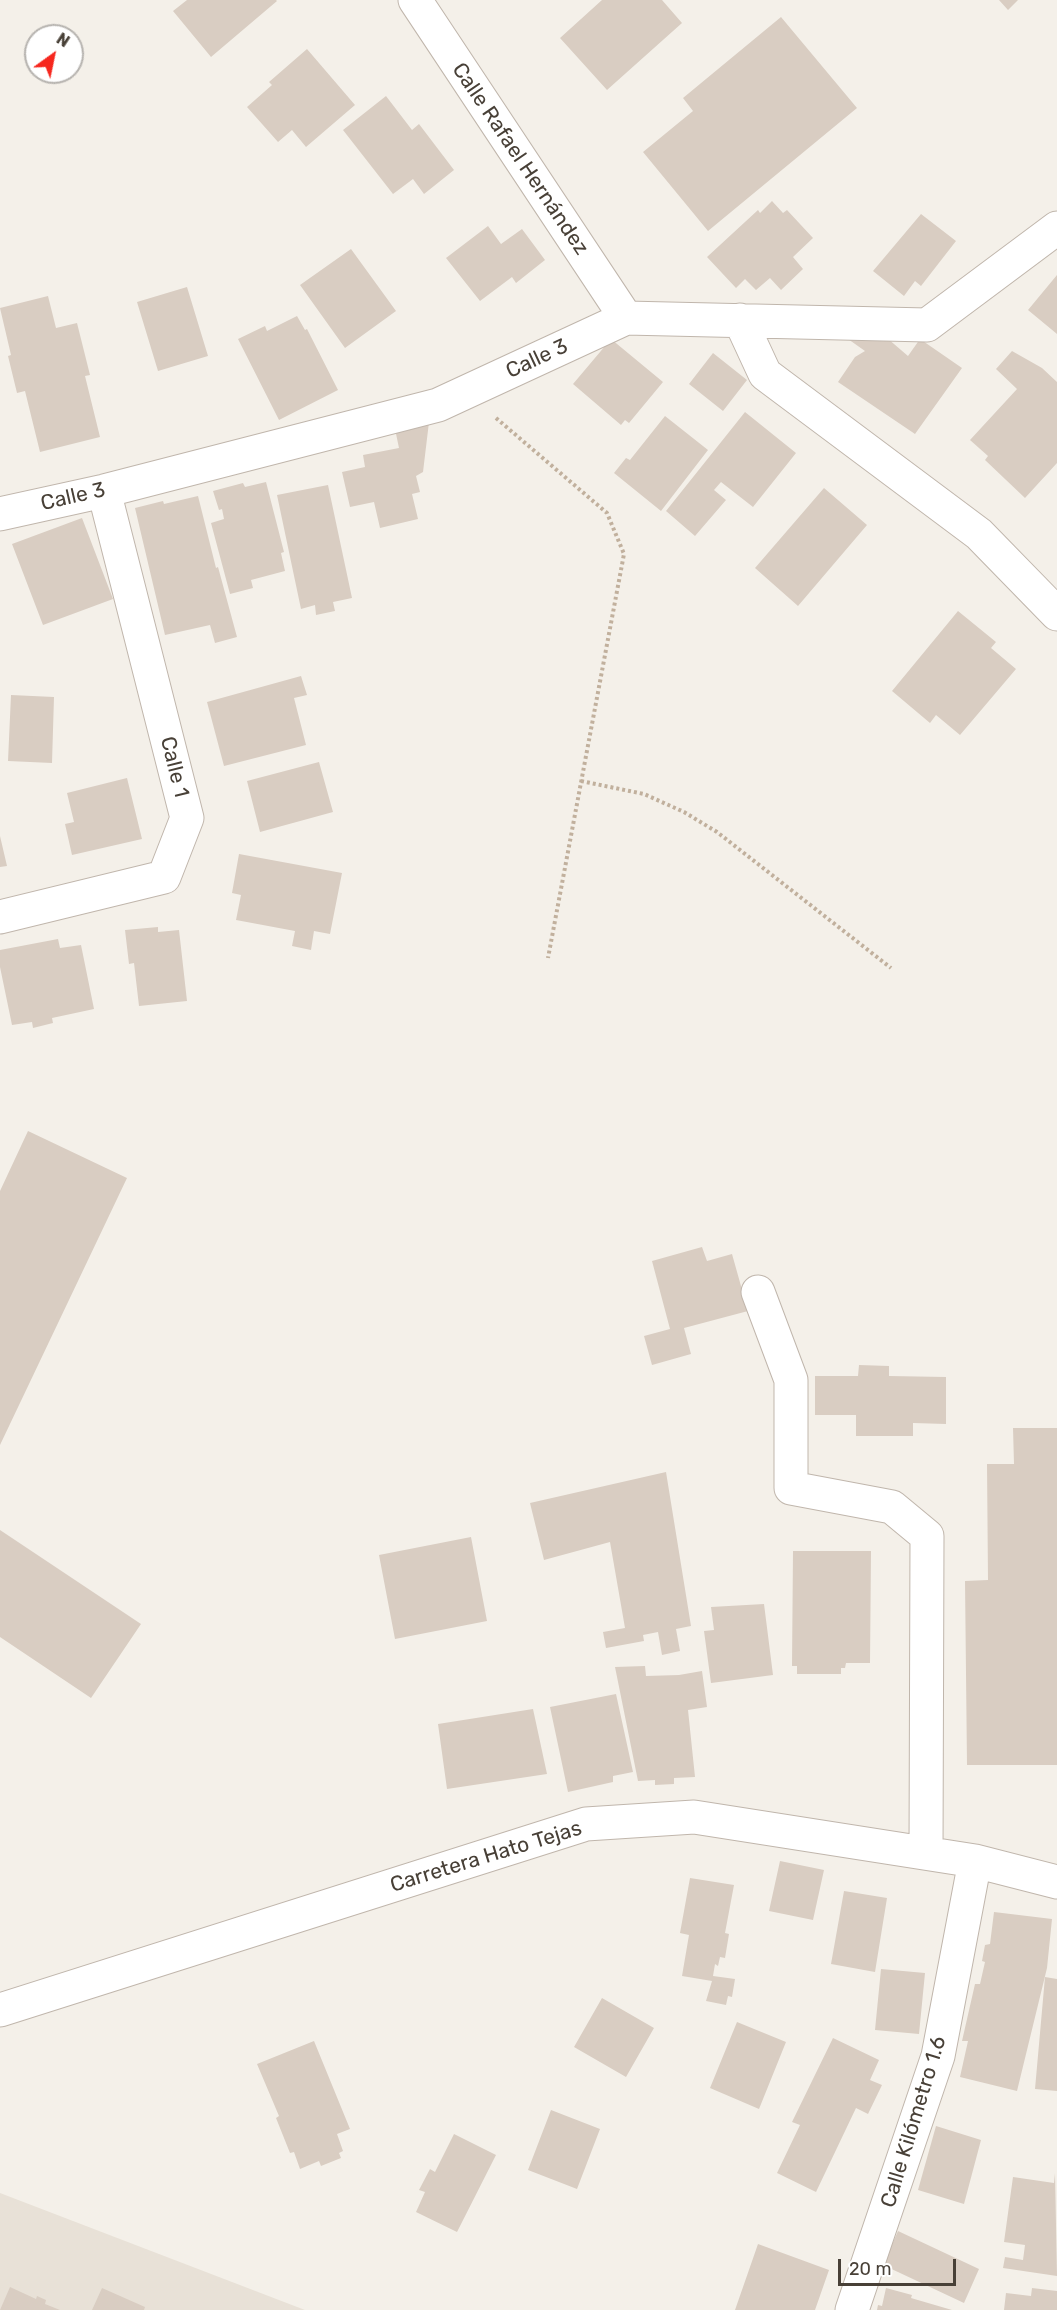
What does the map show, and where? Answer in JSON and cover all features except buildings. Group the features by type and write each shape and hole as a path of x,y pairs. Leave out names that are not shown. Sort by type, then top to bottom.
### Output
{"street":[{"name":"Calle Rafael Hernández","path":"415,0 626,318"},
{"name":"Calle 3","path":"0,514 104,491 438,405 626,318 927,325 1057,228"},
{"path":"740,320 765,374 979,534 1057,614"},
{"name":"Calle 1","path":"0,917 164,877 187,818 104,491"},
{"path":"758,1292 791,1380 791,1488 892,1507 927,1536 926,1853"},
{"name":"Carretera Hato Tejas","path":"0,2010 586,1824 694,1817 975,1861 1057,1882"},
{"name":"Calle Kilómetro 1.6","path":"852,2310 938,2056 975,1861"}],"path":[{"path":"466,392 607,513 624,554 548,958"},
{"path":"581,780 644,794 684,812 717,832 891,968"}],"shaded area":[{"path":"0,2193 305,2310 0,2310"}]}
